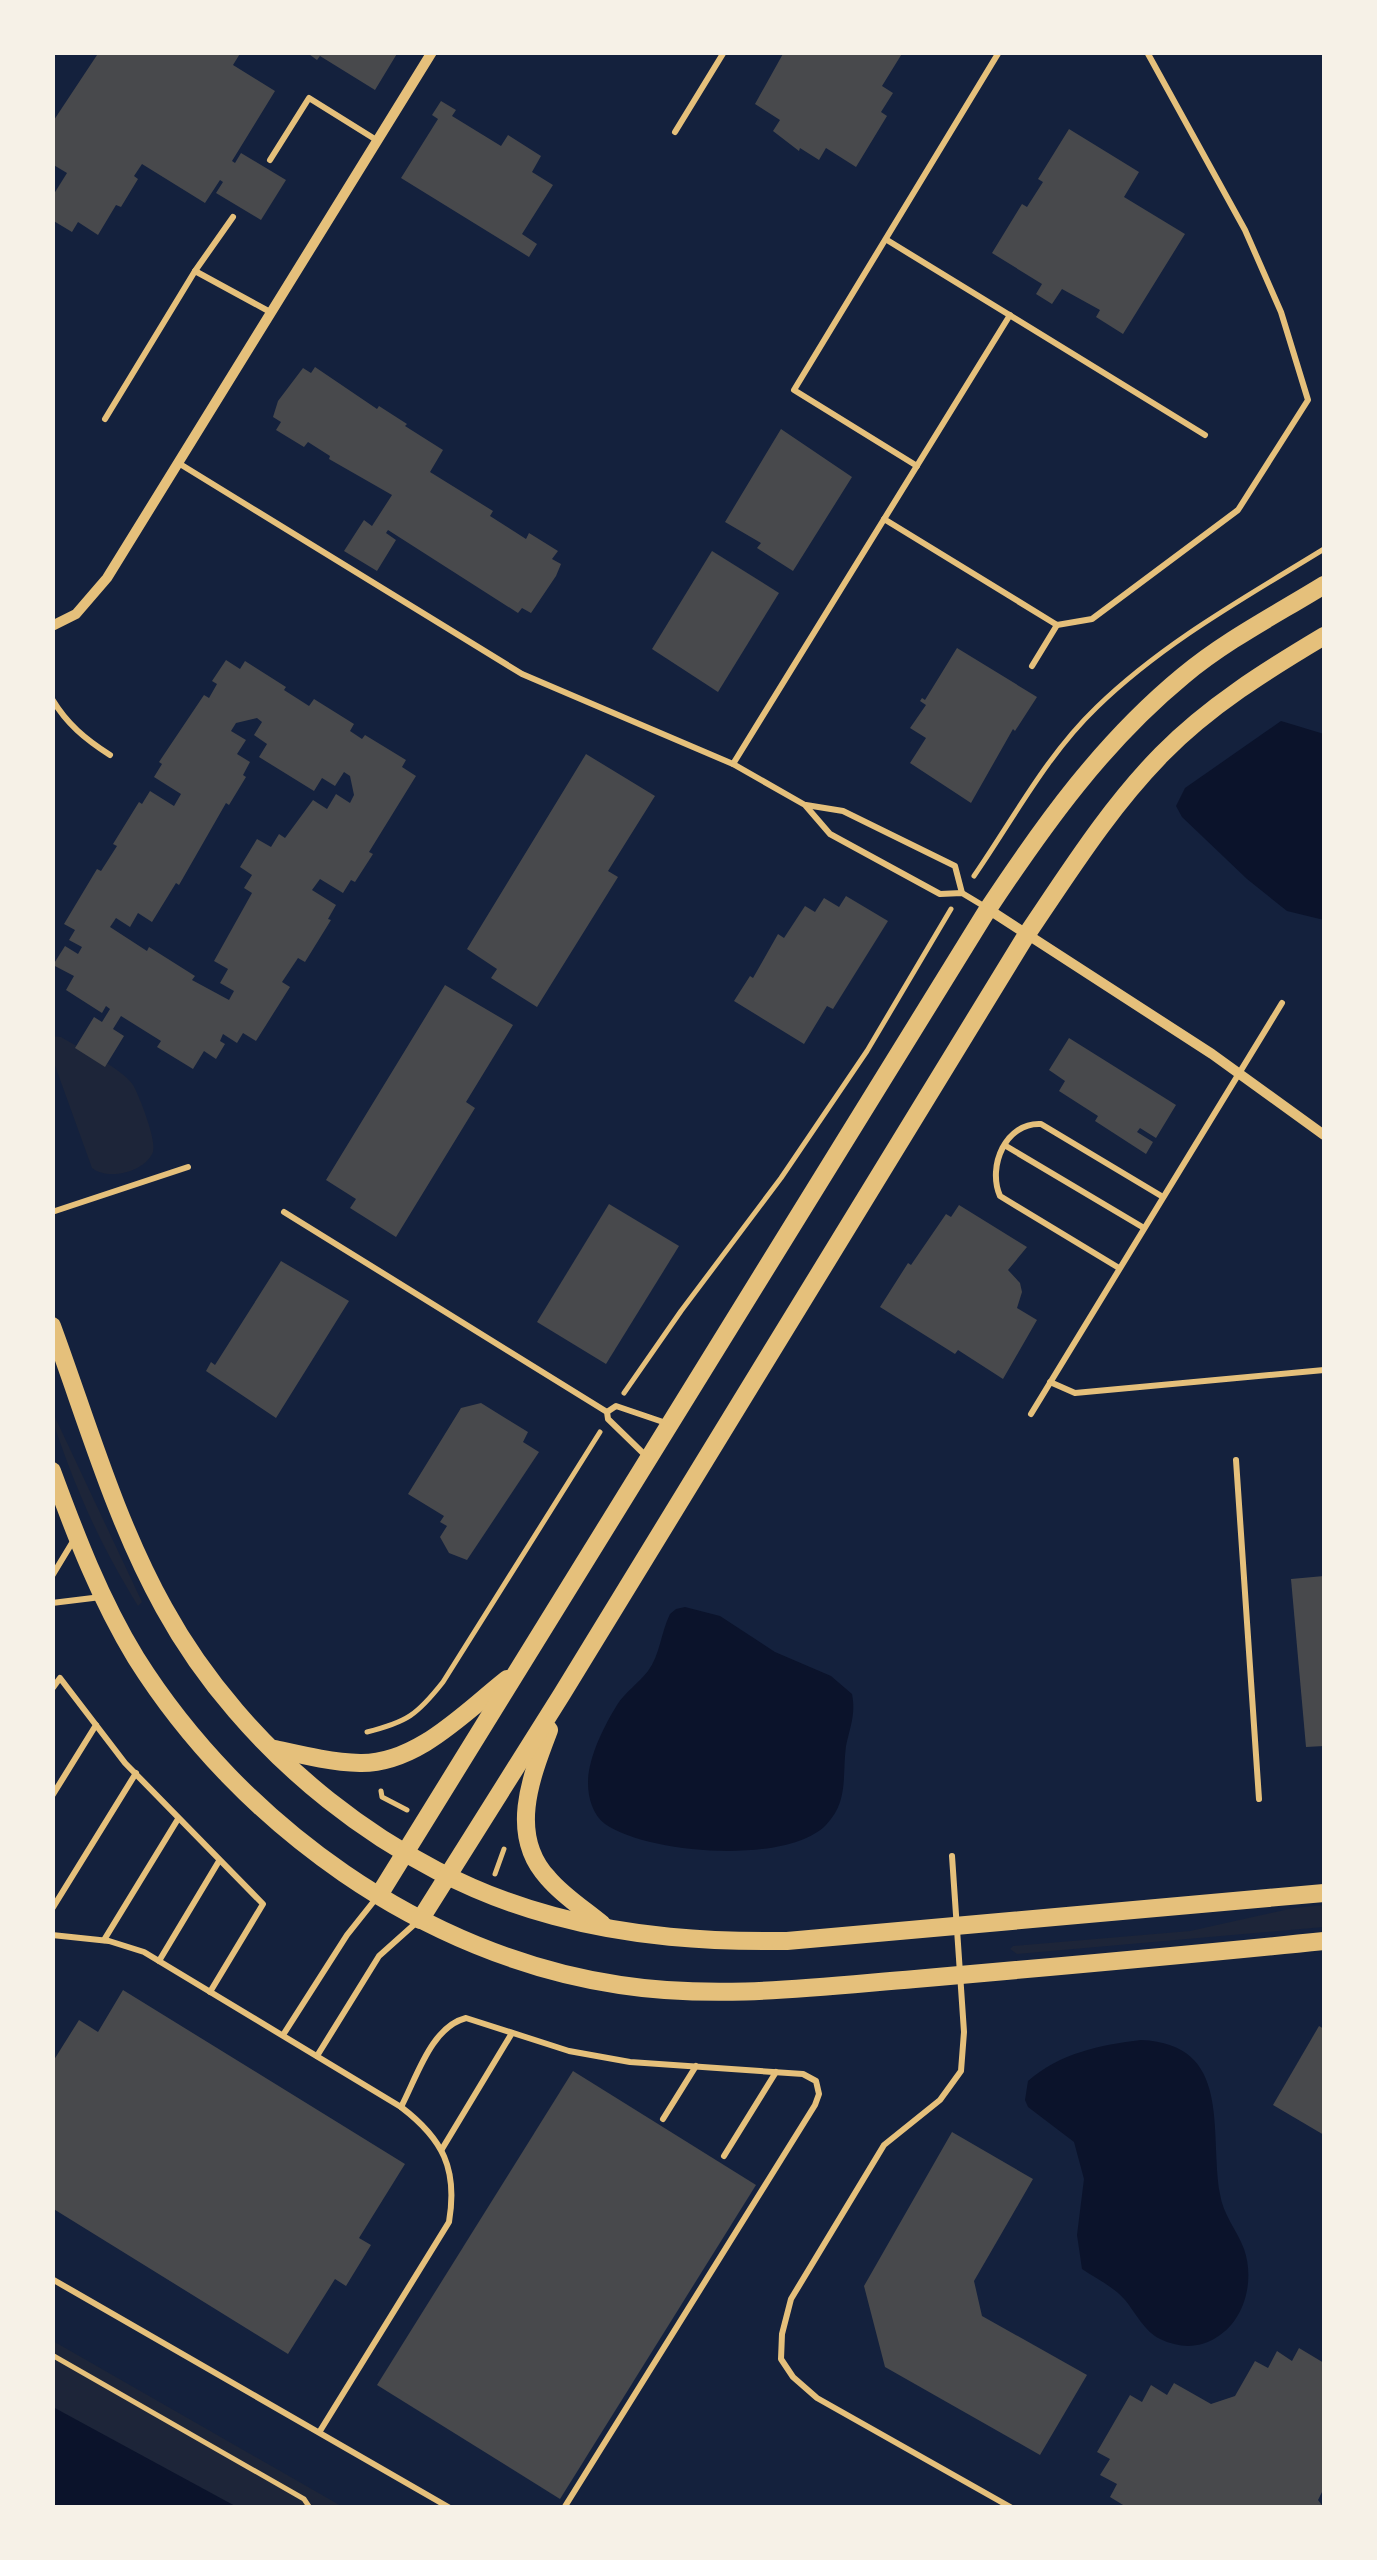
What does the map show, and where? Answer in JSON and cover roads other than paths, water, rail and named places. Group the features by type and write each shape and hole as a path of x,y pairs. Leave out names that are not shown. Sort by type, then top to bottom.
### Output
{"street":[{"path":"52,626 76,614 107,578 432,52"},
{"path":"379,1896 988,909 1062,801 1137,717 1186,674 1232,640 1324,585"},
{"path":"420,1920 1027,934 1093,838 1162,754 1230,696 1324,636"},
{"path":"988,909 1239,1072 1324,1135"},
{"path":"52,1326 130,1541 164,1609 220,1694 271,1748 340,1807 406,1853 487,1893 552,1916 606,1928 734,1942 1324,1893"},
{"path":"52,1471 76,1536 136,1658 180,1720 212,1756 297,1836 379,1896 420,1920 521,1964 574,1977 671,1991 728,1993 1324,1941"},
{"path":"271,1748 360,1763 384,1760 432,1738 519,1670"},
{"path":"562,1694 530,1780 525,1816 530,1853 546,1877 606,1928"}],"lane":[{"path":"675,132 724,52"},
{"path":"917,466 794,390 999,52"},
{"path":"884,519 1058,625 1092,619 1238,510 1308,400 1281,312 1245,230 1147,52"},
{"path":"270,160 309,98 378,141"},
{"path":"105,420 195,271 233,217"},
{"path":"887,240 1205,435"},
{"path":"195,271 272,314"},
{"path":"733,764 1010,315"},
{"path":"180,464 522,674 733,764 805,805 830,834 940,894 962,894 988,909"},
{"path":"1032,666 1058,625"},
{"path":"52,699 84,739 110,755"},
{"path":"805,805 843,811 955,866 962,894"},
{"path":"1031,1414 1282,1003"},
{"path":"1120,1268 1000,1196 993,1181 994,1166 1006,1146 1017,1130 1027,1124 1041,1124 1163,1197"},
{"path":"1006,1146 1144,1228"},
{"path":"52,1212 188,1167"},
{"path":"284,1212 606,1412 608,1419 651,1460"},
{"path":"1050,1382 1075,1393 1324,1370"},
{"path":"606,1412 616,1406 672,1425"},
{"path":"1236,1460 1259,1799"},
{"path":"52,1576 76,1536"},
{"path":"52,1604 103,1596"},
{"path":"52,1689 60,1678 136,1774 263,1904 210,1992"},
{"path":"52,1796 96,1725"},
{"path":"52,1909 136,1774"},
{"path":"104,1940 178,1819"},
{"path":"952,1856 964,2032 960,2071 940,2100 884,2145 791,2300 782,2334 781,2359 793,2377 816,2398 1012,2508"},
{"path":"159,1961 220,1861"},
{"path":"283,2035 347,1935 379,1896"},
{"path":"317,2056 379,1956 420,1920"},
{"path":"52,1935 104,1940 144,1952 401,2107 424,2124 442,2149 454,2194 449,2222 320,2431"},
{"path":"401,2107 441,2032 466,2018 584,2054 630,2062 803,2074 816,2081 819,2094 815,2105 564,2508"},
{"path":"442,2149 512,2033"},
{"path":"663,2119 696,2066"},
{"path":"724,2156 776,2072"},
{"path":"52,2280 450,2508"}]}
